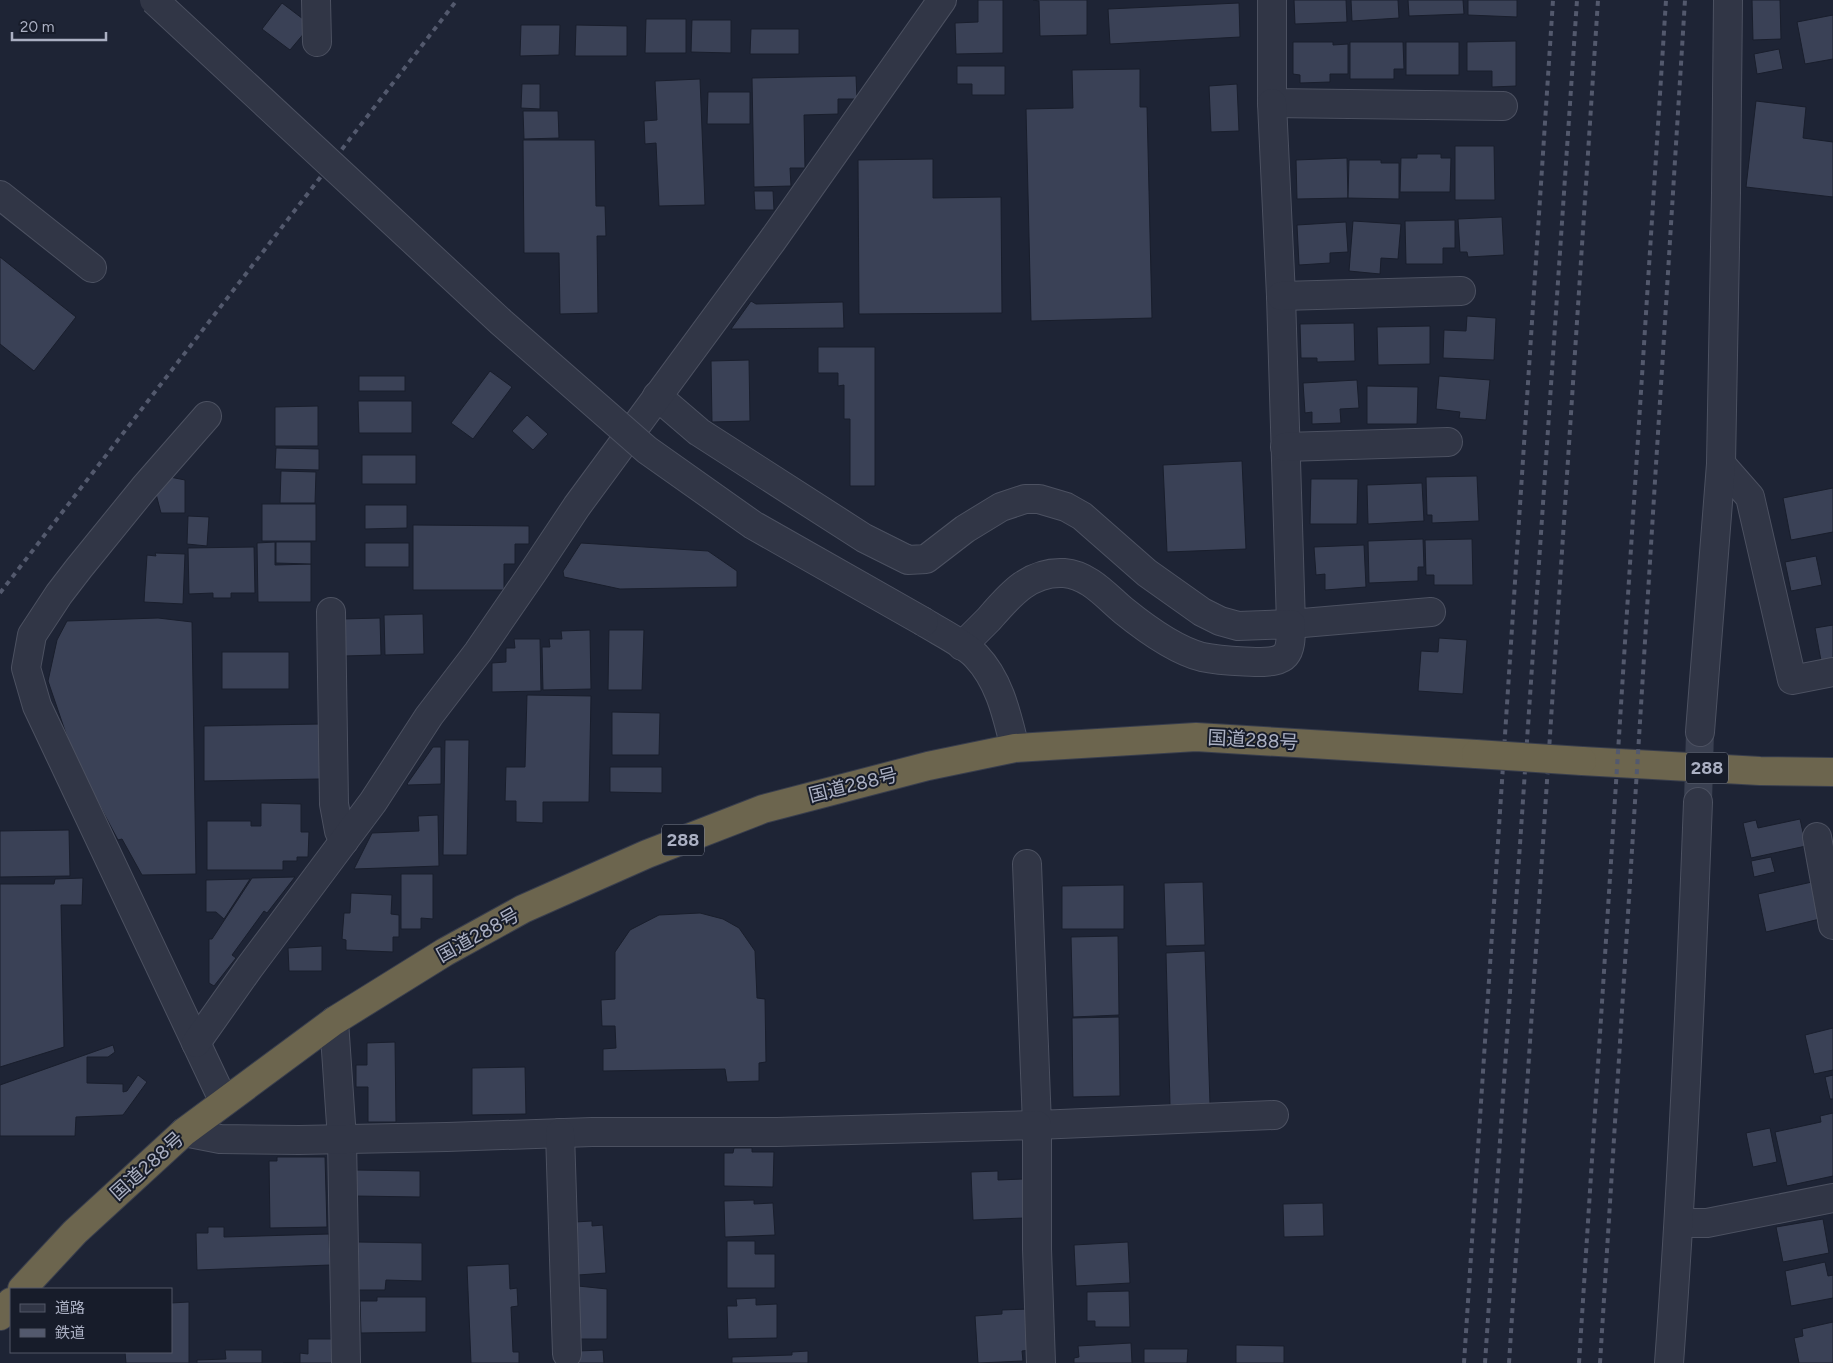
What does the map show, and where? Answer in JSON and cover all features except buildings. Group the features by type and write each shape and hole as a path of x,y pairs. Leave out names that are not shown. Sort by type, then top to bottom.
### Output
{"highway":[{"name":"国道288号","path":"23,1288 75,1232 184,1132 334,1021 445,952 523,909 648,854 763,809 928,766 1015,748 1196,737 1760,771 1833,772"},
{"path":"0,1316 10,1303"}],"street":[{"path":"154,0 501,322 647,450 753,525 924,622 975,654 990,672 1005,709 1015,748"},
{"path":"316,0 317,42"},
{"path":"196,1043 373,802 429,716 478,652 576,506 772,241 942,0"},
{"path":"962,646 1021,585 1037,577 1064,573 1081,578 1099,588 1124,611 1160,638 1201,656 1230,662 1274,662 1284,657 1291,646 1281,296 1272,103 1272,0"},
{"path":"1700,732 1721,464 1728,0"},
{"path":"1272,103 1503,106"},
{"path":"0,195 92,268"},
{"path":"1281,296 1461,291"},
{"path":"657,396 699,432 864,538 908,560 926,559 965,529 1001,507 1025,499 1039,499 1066,507 1082,516 1146,573 1202,612 1220,621 1238,626 1291,624 1432,612"},
{"path":"207,416 144,488 59,594 32,635 26,668 37,706 224,1102"},
{"path":"1285,447 1448,442"},
{"path":"1721,464 1750,497 1792,680 1833,672"},
{"path":"331,612 334,804 339,831 344,841"},
{"path":"1675,1361 1679,1223 1698,802"},
{"path":"1817,837 1833,926"},
{"path":"1027,864 1036,1125 1036,1249 1041,1363"},
{"path":"334,1021 342,1139 346,1363"},
{"path":"184,1132 220,1139 299,1140 560,1133 777,1132 1036,1125 1274,1115"},
{"path":"560,1133 567,1354"},
{"path":"1679,1223 1708,1223 1833,1198"}],"tunnel":[{"path":"1698,802 1700,732"}],"railway":[{"path":"0,593 457,0"},
{"path":"1464,1363 1553,0"},
{"path":"1485,1363 1577,0"},
{"path":"1509,1363 1598,0"},
{"path":"1579,1363 1666,0"},
{"path":"1600,1363 1685,0"}]}
